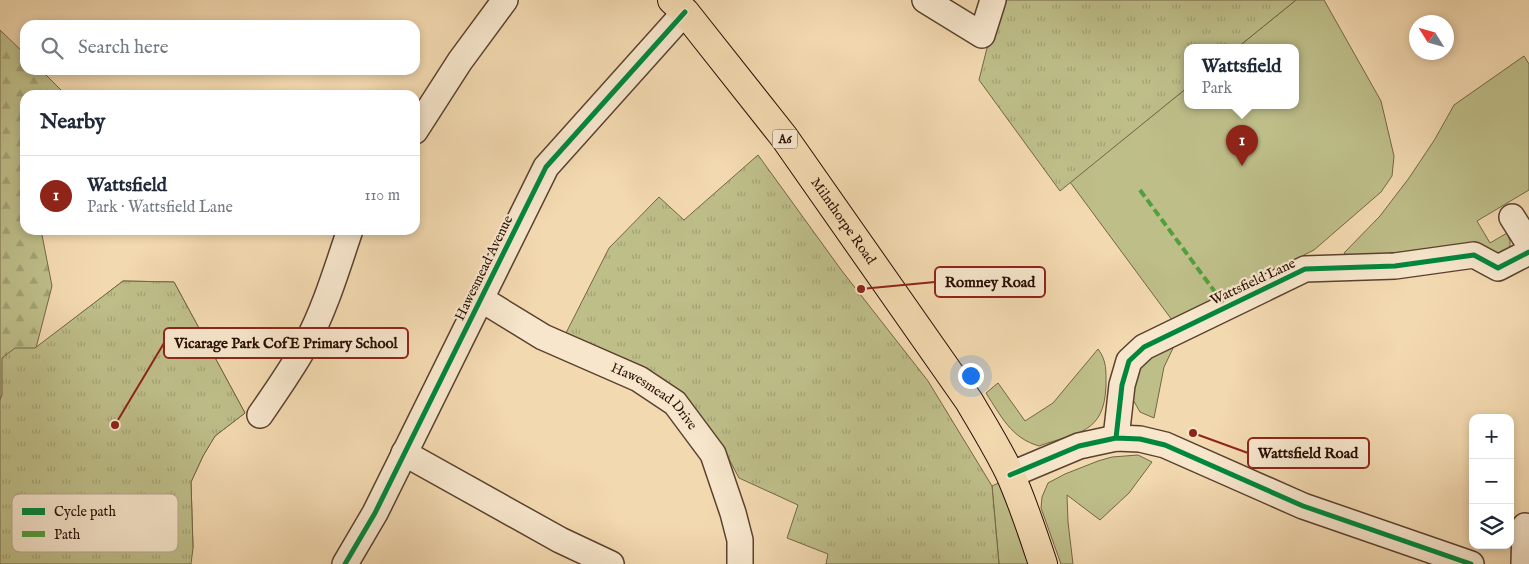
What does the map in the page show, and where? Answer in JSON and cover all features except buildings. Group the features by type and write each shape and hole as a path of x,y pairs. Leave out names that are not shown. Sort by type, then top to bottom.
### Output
{"highway":[{"name":"Milnthorpe Road","path":"678,6 784,137 969,400 996,446 1010,475 1027,515 1043,564"}],"street":[{"path":"420,122 460,61 505,0"},
{"path":"925,0 982,35 993,0"},
{"name":"Hawesmead Avenue","path":"345,564 375,513 546,167 678,6"},
{"path":"1512,217 1529,244"},
{"path":"260,415 284,381 307,343 326,299 348,235"},
{"name":"Wattsfield Lane","path":"1116,438 1122,385 1129,361 1144,347 1305,269 1395,266 1474,255 1498,268 1529,252"},
{"name":"Hawesmead Drive","path":"481,299 544,337 639,379 675,403 713,454 740,540 740,564"},
{"path":"1010,475 1079,446 1116,438 1140,439 1165,445 1303,506 1471,564"},
{"path":"404,453 560,540 611,564"},
{"path":"1521,527 1524,564"},
{"path":"1447,555 1469,547"}],"green space":[{"path":"1003,0 1296,0 1242,44 1184,44 1184,90 1060,191 979,80 990,36"},
{"path":"1296,0 1324,0 1381,101 1394,156 1392,176 1381,192 1314,250 1172,320 1070,182 1184,90 1184,109 1299,109 1299,44 1242,44"},
{"path":"0,30 20,49 20,75 46,75 61,90 20,90 20,235 42,235 52,286 36,348 123,281 174,282 245,413 215,436 191,482 193,548 178,540 178,494 116,494 2,395 0,400"},
{"path":"1524,56 1529,64 1529,190 1477,221 1490,243 1507,233 1510,249 1503,255 1493,254 1463,244 1354,258 1344,253 1380,216 1409,178 1435,139 1454,105"},
{"path":"758,155 842,271 928,381 992,486 999,564 826,564 828,554 787,538 798,505 739,478 721,444 682,397 645,367 566,333 609,248 659,197 684,220"},
{"path":"123,281 174,282 245,413 215,436 191,482 193,548 191,564 0,564 0,400 2,395 2,358 15,348 35,348"},
{"path":"1176,342 1164,367 1154,418 1140,412 1132,398 1134,372 1147,355"},
{"path":"1098,349 1105,366 1106,386 1104,402 1100,414 1094,422 1077,434 1039,446 1029,442 1014,432 1002,418 986,393 998,383 1025,421 1053,403"},
{"path":"1138,455 1152,462 1129,493 1100,520 1067,495 1073,564 1061,564 1041,508 1042,497 1048,483 1098,461 1112,457"},
{"path":"1003,481 1030,564 999,564 992,486"}],"marked path":[{"path":"1140,190 1226,307"}],"cycle path":[{"path":"345,564 375,513 546,167 685,12"},
{"path":"1116,438 1122,385 1129,361 1144,347 1305,269 1395,266 1474,255 1498,268 1529,252"},
{"path":"1010,475 1079,446 1116,438 1140,439 1165,445 1303,506 1471,564"}],"place":[{"name":"Wattsfield","path":"1242,166"},
{"name":"Romney Road","path":"861,289"},
{"name":"Vicarage Park CofE Primary School","path":"115,425"},
{"name":"Wattsfield Road","path":"1193,433"}]}
